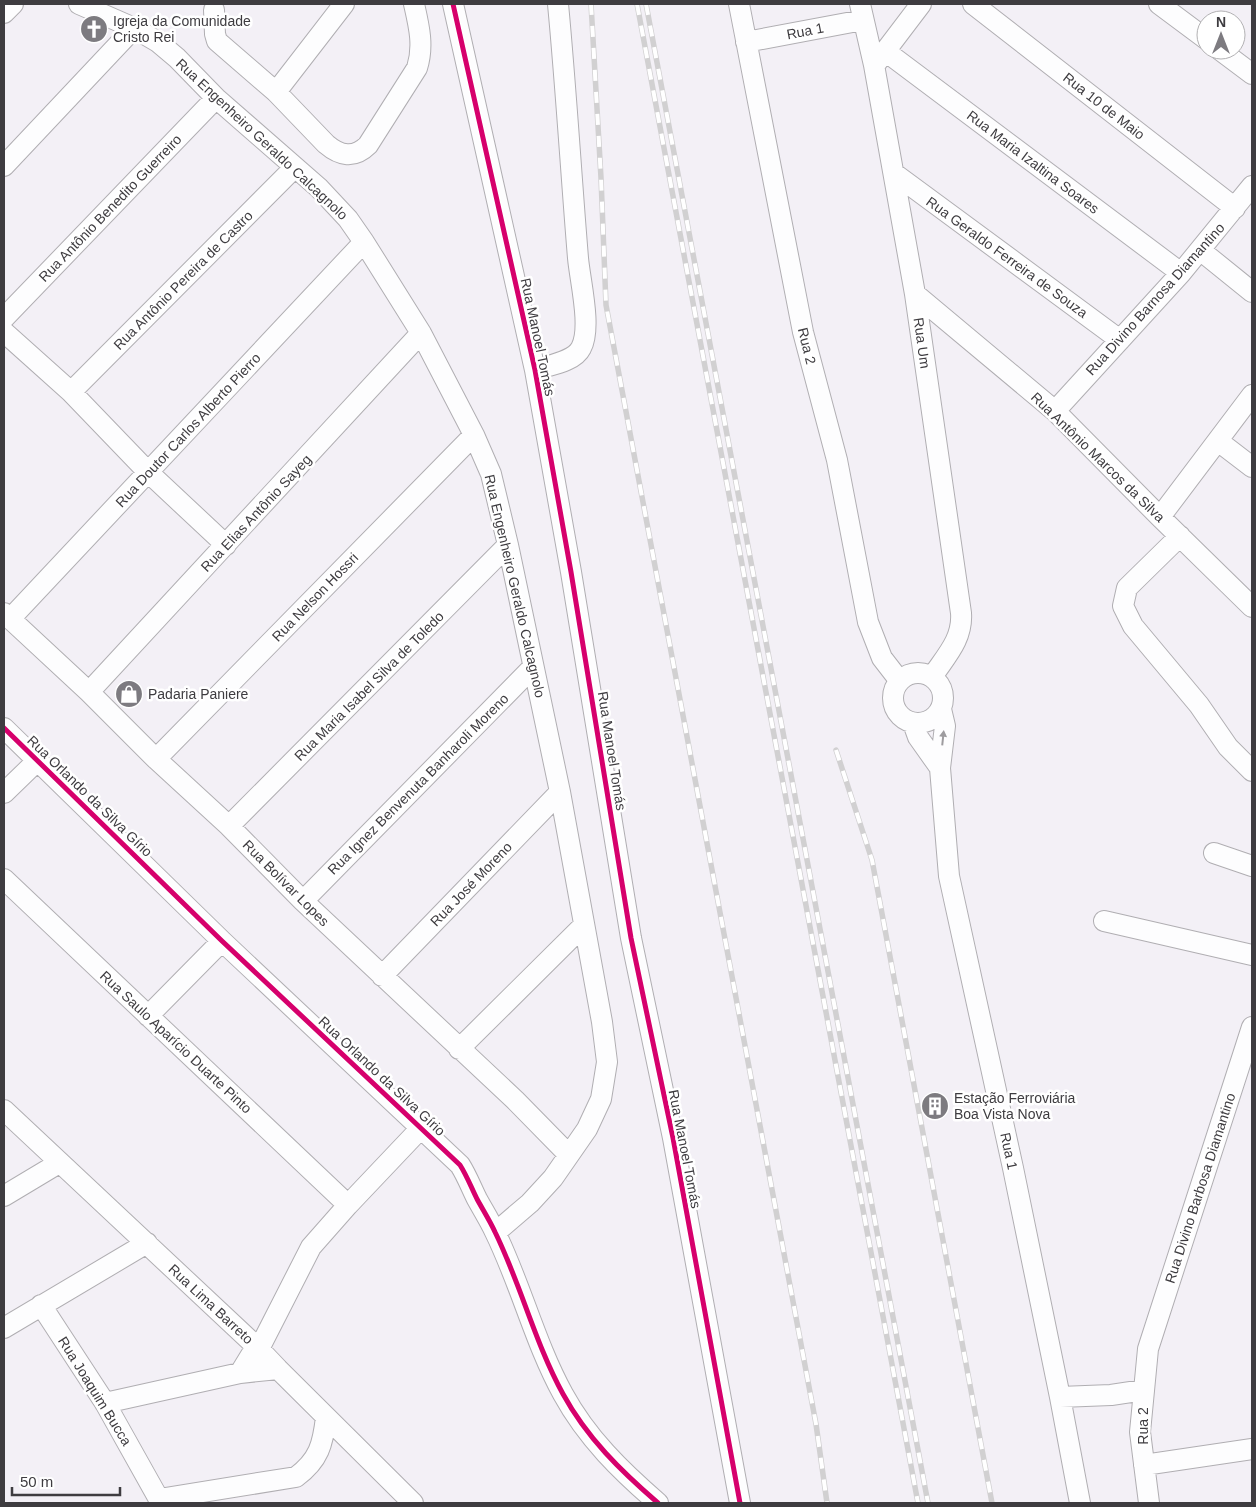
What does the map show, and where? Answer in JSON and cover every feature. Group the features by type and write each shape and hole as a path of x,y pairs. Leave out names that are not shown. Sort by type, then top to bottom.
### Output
{"street":[{"path":"4,13 12,4"},
{"name":"Rua Engenheiro Geraldo Calcagnolo","path":"79,4 134,28 158,42 177,58 216,98 295,167 343,213 364,242 421,333 474,435 491,474 508,545 560,792 602,1022 607,1062 601,1099 587,1129 553,1178 530,1203 496,1232"},
{"path":"276,92 344,4"},
{"path":"213,6 217,41 276,92 334,151 345,155 357,154 368,145 417,68 422,47 414,4"},
{"name":"Rua Manoel Tomás","path":"453,4 535,370 571,572 631,938 673,1138 740,1503"},
{"path":"535,370 575,356 581,349 586,327 578,258 558,4"},
{"name":"Rua 2","path":"739,4 803,332 836,460 868,622 882,658 900,680"},
{"path":"879,58 921,4"},
{"name":"Rua 10 de Maio","path":"973,4 1235,208"},
{"path":"1159,4 1196,32"},
{"name":"Rua 1","path":"746,42 862,12"},
{"name":"Rua Um","path":"862,12 879,58 962,620 961,631 932,677"},
{"path":"4,166 134,28"},
{"name":"Rua Maria Izaltina Soares","path":"879,58 1181,273"},
{"path":"1233,60 1252,74"},
{"name":"Rua Antônio Benedito Guerreiro","path":"4,318 216,98"},
{"name":"Rua Antônio Pereira de Castro","path":"71,392 295,167"},
{"name":"Rua Geraldo Ferreira de Souza","path":"895,174 1120,340"},
{"name":"Rua Divino Barnosa Diamantino","path":"1054,411 1181,273 1252,186"},
{"name":"Rua Doutor Carlos Alberto Pierro","path":"7,616 148,472 364,242"},
{"path":"1200,250 1252,292"},
{"name":"Rua Antônio Marcos da Silva","path":"915,294 1054,411 1252,607"},
{"path":"4,332 71,392 148,472 226,545"},
{"name":"Rua Elias Antônio Sayeg","path":"90,692 421,333"},
{"path":"1160,517 1252,395"},
{"name":"Rua Nelson Hossri","path":"156,759 474,435"},
{"path":"1218,441 1252,467"},
{"path":"1180,536 1127,588 1123,606 1133,626 1199,706 1228,747 1252,770"},
{"name":"Rua Maria Isabel Silva de Toledo","path":"229,826 508,545"},
{"name":"Rua Bolívar Lopes","path":"7,616 90,692 156,759 229,826 303,902 515,1100 568,1154"},
{"name":"Rua Ignez Benvenuta Banharoli Moreno","path":"303,902 534,668"},
{"path":"915,673 924,673 932,677 940,685 944,697 941,708 934,718 924,723 913,723 901,717 893,706 893,692 900,680 906,675 915,673"},
{"name":"Rua 1","path":"941,708 945,726 940,768 949,876 1013,1168 1080,1503"},
{"path":"913,723 918,737 940,768"},
{"name":"Rua Orlando da Silva Gírio","path":"4,728 222,941 460,1165 496,1232 538,1340 563,1394 607,1456 658,1503"},
{"path":"4,794 38,760"},
{"name":"Rua José Moreno","path":"382,976 560,792"},
{"path":"1214,854 1252,866"},
{"name":"Rua Saulo Aparício Duarte Pinto","path":"4,879 348,1205"},
{"path":"1104,921 1252,955"},
{"path":"459,1049 584,925"},
{"path":"148,1016 222,941"},
{"name":"Rua Divino Barbosa Diamantino","path":"1148,1349 1252,1027"},
{"name":"Rua Lima Barreto","path":"4,1110 259,1349 326,1417 332,1436"},
{"path":"240,1373 251,1355 259,1349 311,1248 348,1205 421,1128"},
{"path":"4,1196 59,1163"},
{"path":"4,1328 147,1243"},
{"name":"Rua Joaquim Bucca","path":"41,1305 104,1403 160,1501"},
{"name":"Rua 2","path":"1148,1349 1140,1432 1149,1503"},
{"path":"104,1403 240,1373 278,1369"},
{"path":"1060,1397 1111,1396 1144,1390"},
{"path":"160,1501 296,1478 306,1470 332,1436 413,1503"},
{"path":"1144,1466 1252,1449"}],"railway":[{"path":"591,4 606,305 816,1424 827,1503"},
{"path":"637,4 918,1503"},
{"path":"646,4 928,1503"},
{"path":"836,750 872,860 992,1503"}],"cycle path":[{"path":"453,4 535,370 571,572 631,938 673,1138 740,1503"},
{"path":"4,728 222,941 460,1165 504,1252 544,1355 572,1410 606,1453 658,1503"}],"place":[{"name":"Igreja da Comunidade Cristo Rei","path":"94,29"},
{"name":"Padaria Paniere","path":"129,694"},
{"name":"Estação Ferroviária Boa Vista Nova","path":"935,1106"}]}
